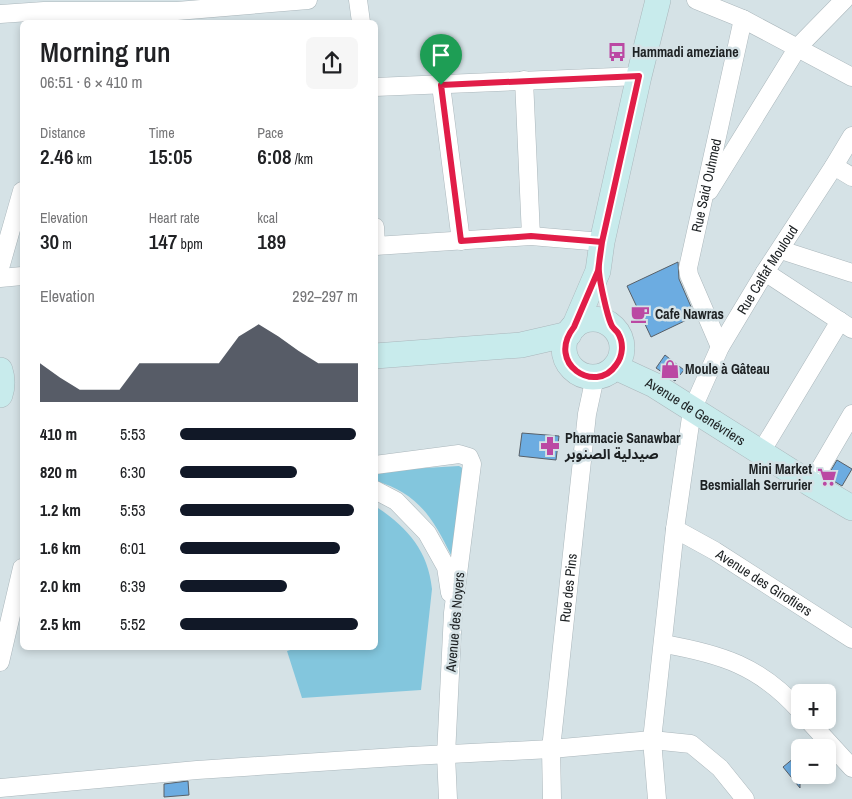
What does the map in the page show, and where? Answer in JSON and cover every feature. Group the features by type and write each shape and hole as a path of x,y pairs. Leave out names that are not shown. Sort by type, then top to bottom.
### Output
{"street":[{"path":"0,14 73,11 176,16 308,0"},
{"path":"358,0 360,20"},
{"path":"378,356 521,345 570,339 589,320 604,322 618,332 622,350 620,359 605,372 580,374 569,364 570,339 598,271 602,242 658,0"},
{"path":"696,0 743,19 852,77"},
{"path":"701,203 798,47 844,0"},
{"name":"Rue Said Ouhmed","path":"720,347 689,275 688,268 743,19"},
{"path":"378,87 639,76"},
{"path":"524,80 531,236"},
{"path":"441,85 461,241"},
{"name":"Rue Calfaf Mouloud","path":"657,799 652,740 664,644 675,529 692,410 720,347 765,272 852,136"},
{"path":"834,166 852,177"},
{"path":"0,268 20,198"},
{"path":"378,246 531,236 602,242"},
{"path":"780,250 852,273"},
{"path":"598,271 611,326"},
{"path":"761,452 846,325 765,272"},
{"path":"0,278 20,276"},
{"path":"0,396 2,377 0,368 20,370"},
{"name":"Avenue de Genévriers","path":"605,372 654,385 852,508"},
{"name":"Rue des Pins","path":"552,799 551,749 587,414 605,372"},
{"path":"0,396 20,389"},
{"path":"811,484 852,414"},
{"name":"Avenue des Noyers","path":"378,465 459,454 469,458 473,468 453,614 446,755 448,799"},
{"path":"378,492 402,506 427,533 435,545 446,567 453,614"},
{"name":"Avenue des Girofliers","path":"675,529 715,551 852,639"},
{"path":"0,662 20,577"},
{"path":"664,644 700,650 740,664 768,680 791,702"},
{"path":"816,729 852,768"},
{"path":"0,788 197,770 551,749 652,740 691,744 720,768 745,799"}],"shaded area":[{"path":"459,466 464,469 456,555 451,555 430,518 413,499 390,486 378,482 378,471"},
{"path":"378,508 397,522 421,551 430,575 432,589 421,690 302,698 287,651 378,650"}],"building":[{"path":"678,262 679,279 695,316 651,337 627,286"},
{"name":"Moule à Gâteau","path":"665,355 684,370 675,381 656,368"},
{"path":"522,433 559,436 556,460 519,456"},
{"path":"837,460 852,469 842,486 827,477"},
{"path":"791,760 791,777 783,767"},
{"path":"188,781 189,795 164,797 164,784"}],"place":[{"name":"Hammadi ameziane","path":"617,52"},
{"name":"Cafe Nawras","path":"640,314"},
{"name":"Moule à Gâteau","path":"670,369"},
{"name":"Pharmacie Sanawbar صيدلية الصنوبر","path":"550,446"},
{"name":"Mini Market Besmiallah Serrurier","path":"827,477"}],"route":[{"path":"441,85 461,241 531,236 602,242 598,271 611,326 618,332 622,350 620,359 615,367 602,376 595,377 580,374 569,364 565,349 566,341 598,271 602,242 639,76 441,85"}]}
